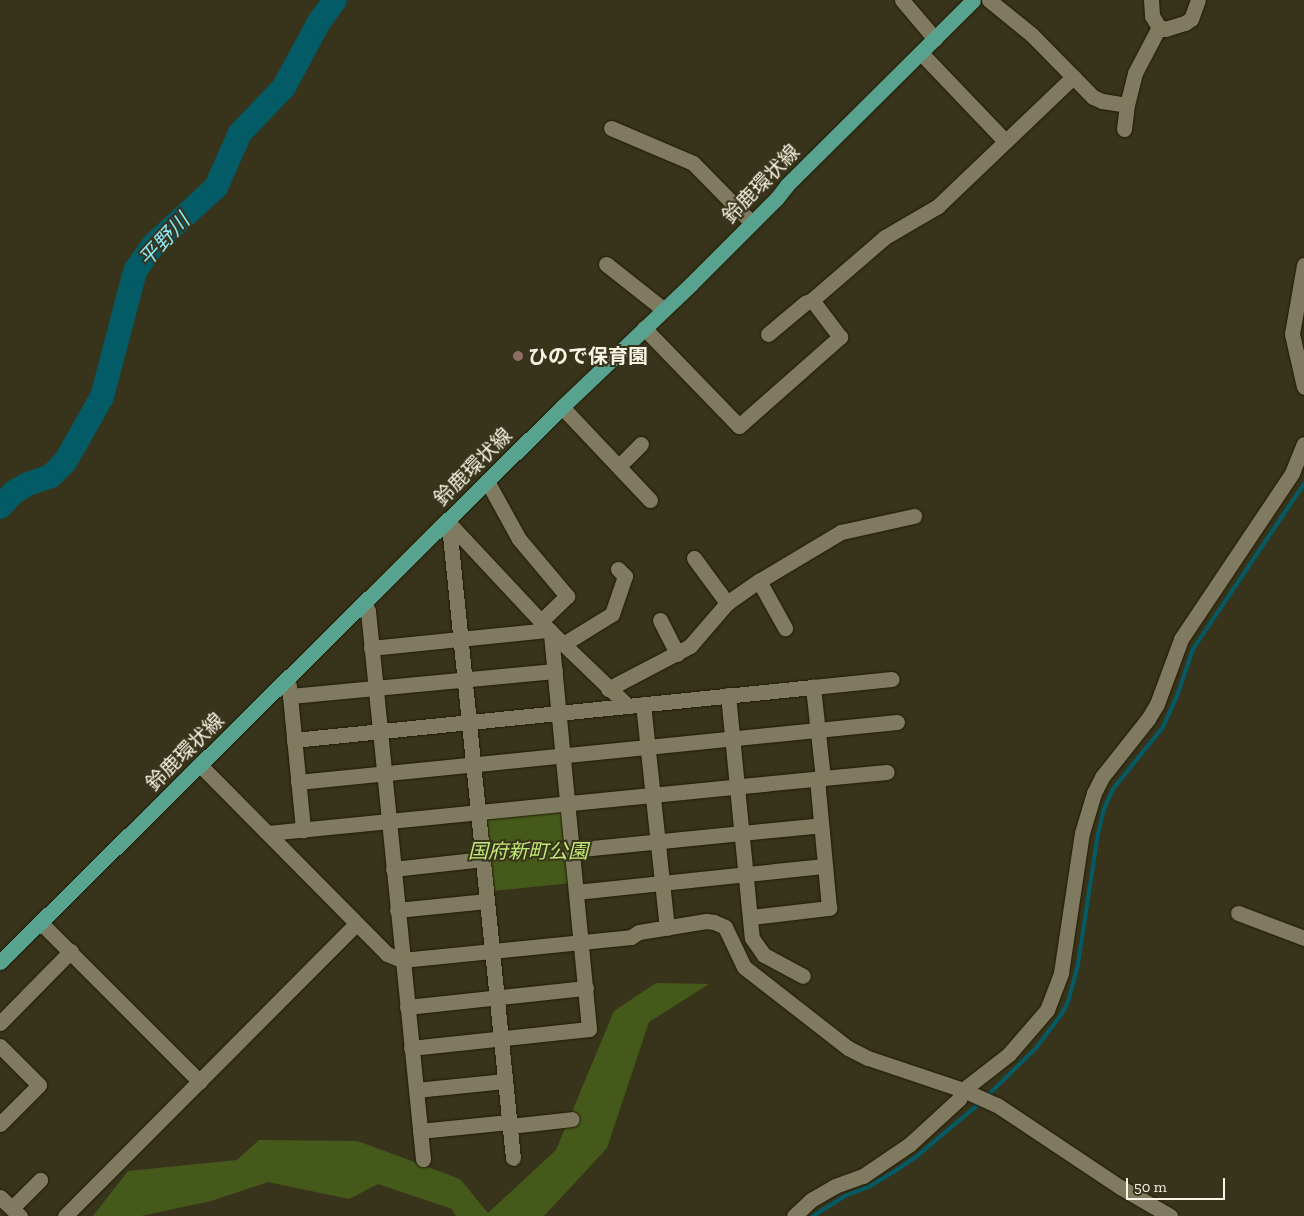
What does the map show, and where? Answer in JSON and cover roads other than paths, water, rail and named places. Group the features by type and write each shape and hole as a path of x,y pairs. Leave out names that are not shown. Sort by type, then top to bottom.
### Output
{"main road":[{"name":"鈴鹿環状線","path":"0,962 364,602 448,523 487,481 562,407 690,285 973,0"}],"street":[{"path":"902,0 934,40"},
{"path":"989,0 1022,26 1093,98 1127,105"},
{"path":"1151,0 1152,16 1159,27 1166,29 1191,19 1198,0"},
{"path":"1124,129 1127,105 1135,73 1159,27"},
{"path":"921,53 1005,141"},
{"path":"768,334 805,302 812,300 885,237 938,206 1073,77"},
{"path":"611,128 693,164 752,222"},
{"path":"606,264 663,309"},
{"path":"1304,264 1292,334 1304,387"},
{"path":"644,328 738,426 840,337 812,300"},
{"path":"562,407 650,500"},
{"path":"619,466 641,444"},
{"path":"794,1216 811,1200 835,1186 863,1176 910,1144 1009,1054 1047,1010 1061,973 1084,822 1094,793 1102,777 1148,719 1157,704 1181,639 1292,473 1304,444"},
{"path":"412,1048 590,1030 555,672 547,628 567,596 519,538 487,481"},
{"path":"608,689 677,654 700,637 727,603 759,581 841,532 914,516"},
{"path":"448,523 547,628 565,643 608,689 628,706"},
{"path":"448,523 513,1158"},
{"path":"694,558 727,603"},
{"path":"565,643 612,614 625,576 618,569"},
{"path":"759,581 785,628"},
{"path":"364,602 368,611 423,1159"},
{"path":"660,620 677,654"},
{"path":"371,648 460,640 547,628"},
{"path":"290,696 375,690 555,672"},
{"path":"294,740 892,679"},
{"path":"286,681 290,686 303,830"},
{"path":"750,917 829,908 821,825 818,730 812,687"},
{"path":"728,696 752,938 758,949 778,965 803,976"},
{"path":"643,704 667,928"},
{"path":"298,782 897,722"},
{"path":"200,765 387,954 402,960 631,937 639,932 706,920 725,927 744,967 848,1048 868,1058 968,1092 997,1105 1120,1187 1170,1216"},
{"path":"268,833 887,772"},
{"path":"572,850 821,825"},
{"path":"393,869 483,859"},
{"path":"576,892 825,866"},
{"path":"397,910 487,901"},
{"path":"1238,913 1304,938"},
{"path":"40,922 200,1082"},
{"path":"65,1216 356,924"},
{"path":"0,1023 71,951"},
{"path":"407,1007 586,988"},
{"path":"0,1046 39,1085 0,1124"},
{"path":"416,1090 505,1081"},
{"path":"420,1131 572,1119"},
{"path":"0,1197 16,1212 40,1180"}],"waterway":[{"name":"平野川","path":"0,507 14,492 28,484 51,476 65,462 102,397 135,271 153,245 216,187 240,133 284,87 319,22 335,0"},
{"path":"987,1096 1036,1048 1061,1015 1068,1002 1078,964 1098,834 1104,809 1113,789 1163,727 1177,696 1193,649 1304,484"},
{"path":"813,1216 847,1195 870,1186 892,1173 917,1156 980,1103"}],"place":[{"name":"ひので保育園","path":"518,356"}],"park label":[{"name":"国府新町公園","path":"528,851"}]}
